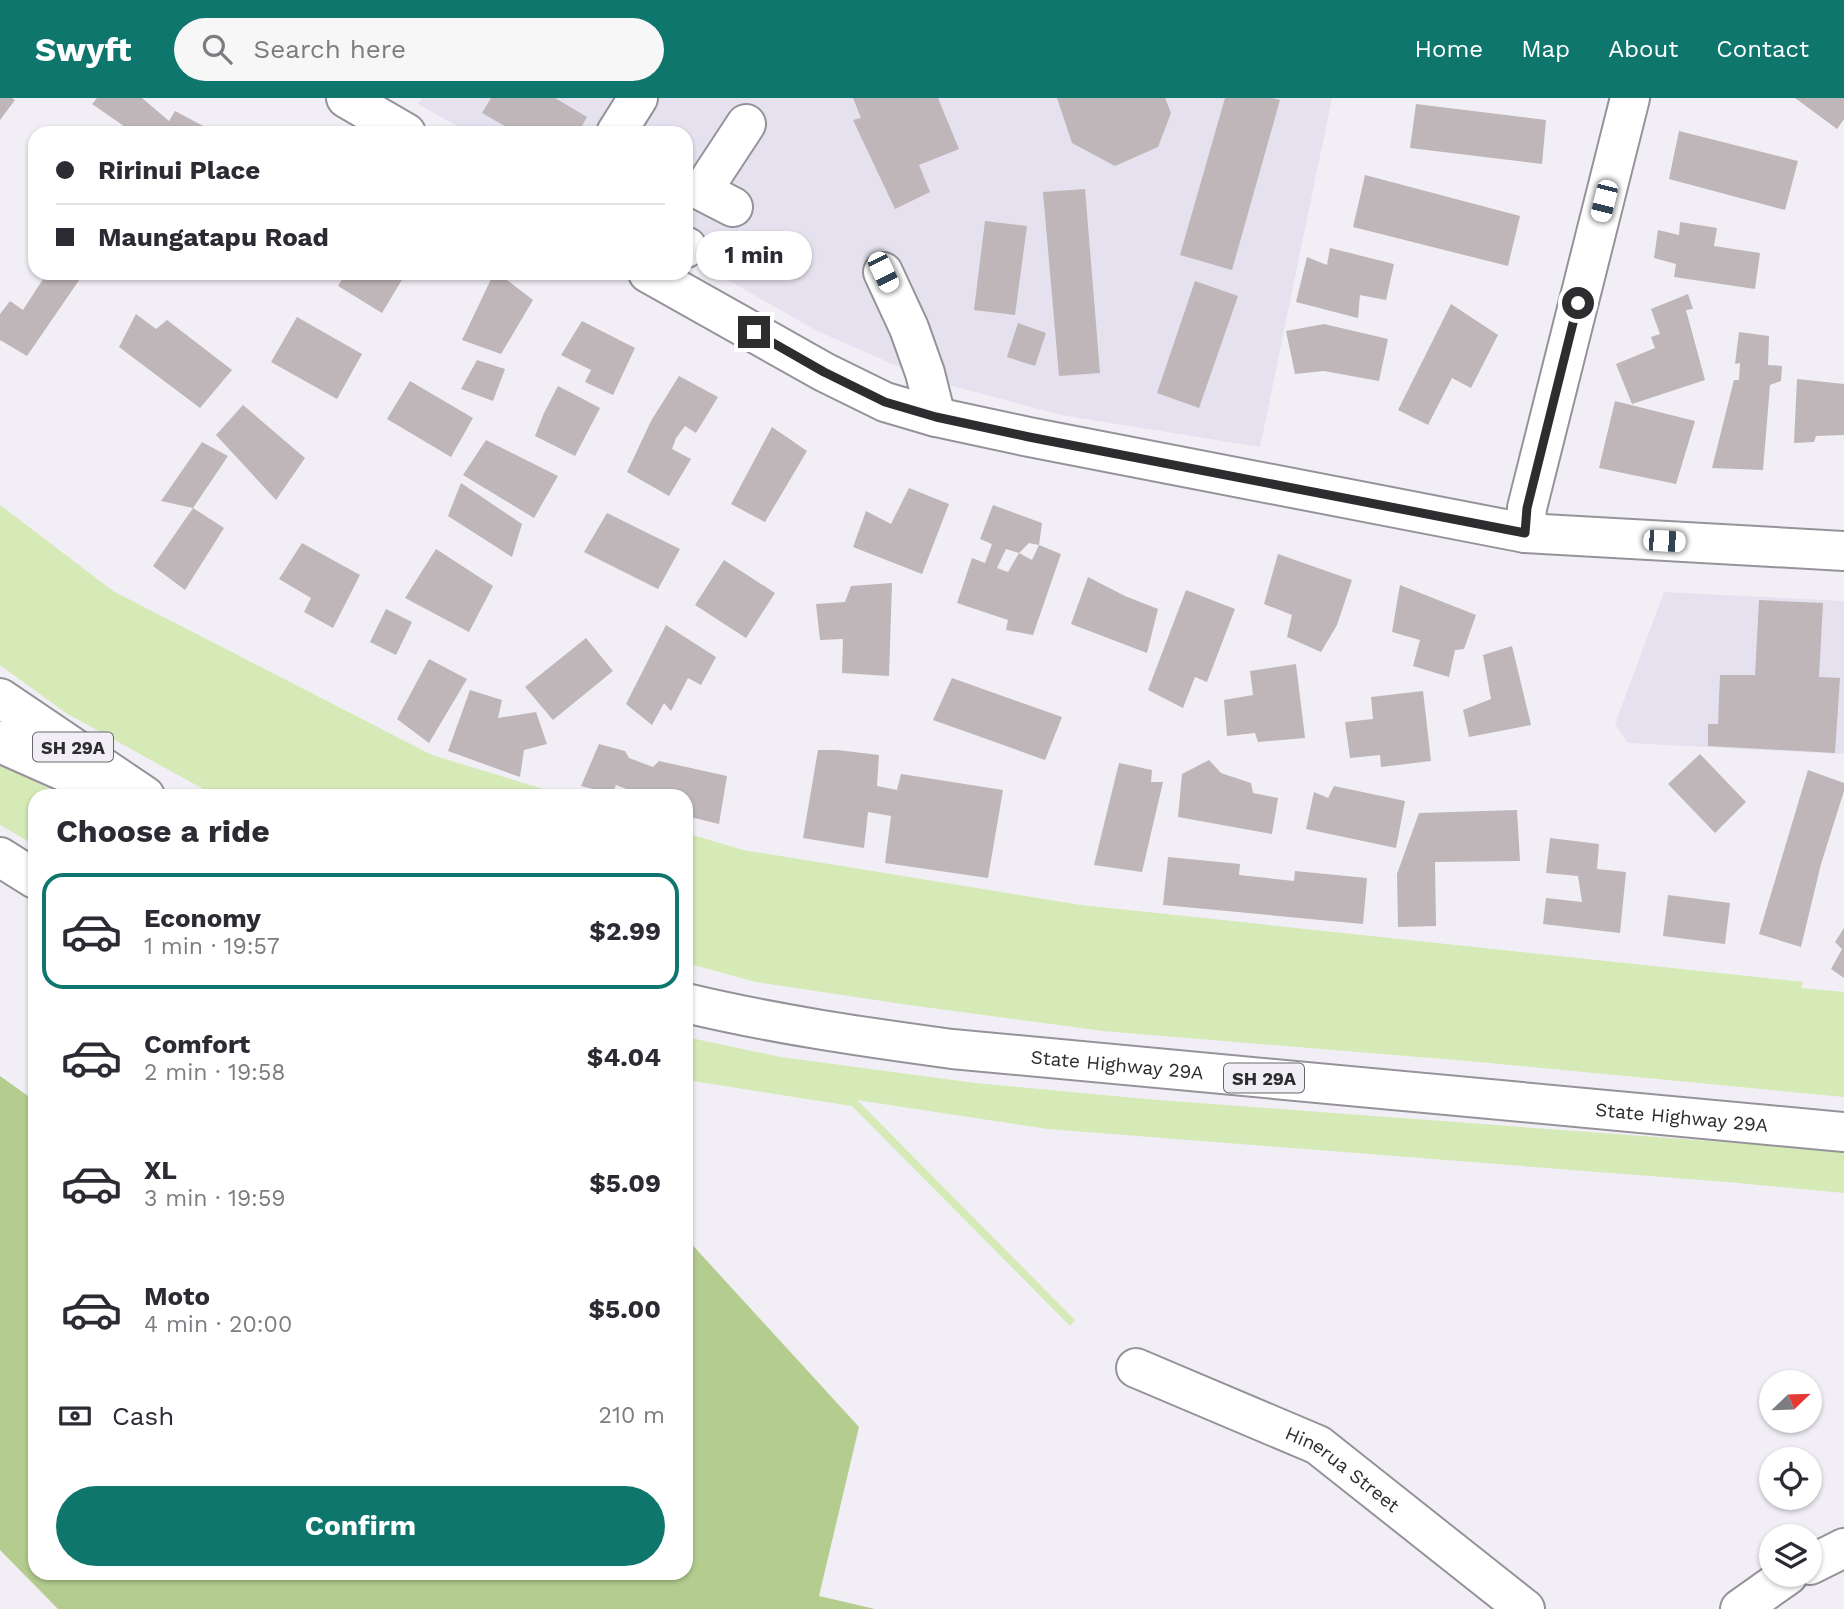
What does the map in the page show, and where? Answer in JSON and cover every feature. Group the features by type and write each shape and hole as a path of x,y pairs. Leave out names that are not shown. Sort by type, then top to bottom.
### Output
{"main road":[{"path":"346,98 394,126"},
{"path":"621,126 638,98"},
{"path":"1525,533 1527,508 1630,98"},
{"path":"733,207 702,191 746,124"},
{"path":"883,272 909,328 925,373 936,417"},
{"path":"666,280 824,372 885,402 936,417 1525,533 1844,551"},
{"name":"SH 29A","path":"0,698 135,789"},
{"name":"SH 29A","path":"0,741 104,789"},
{"path":"0,857 28,874"},
{"name":"State Highway 29A","path":"693,1005 847,1034 952,1049 1844,1132"},
{"name":"Hinerua Street","path":"1136,1368 1318,1444 1525,1609"},
{"path":"1822,1558 1844,1548"},
{"path":"1740,1609 1771,1587"}],"shaded area":[{"path":"422,98 1332,98 1260,447 1061,415 927,379 817,331 693,260 693,126 457,126 418,104"},
{"path":"1664,592 1844,601 1844,754 1628,743 1615,724"}],"green space":[{"path":"0,505 113,591 432,755 543,789 203,789 66,713 0,665"},
{"path":"0,760 49,789 28,789 28,841 0,825"},
{"path":"693,835 743,850 1081,905 1803,982 1801,988 1844,992 1844,1097 1468,1061 1103,1031 756,982 693,965"},
{"path":"693,1038 781,1057 975,1083 1146,1099 1844,1151 1844,1193 1048,1129 857,1100 1075,1320 1070,1326 852,1106 693,1081"},
{"path":"0,1076 28,1096 28,1578 0,1550"},
{"path":"693,1246 859,1427 819,1596 875,1609 58,1609 29,1580 693,1580"}],"building":[{"path":"0,98 15,100 0,120"},
{"path":"97,98 142,98 169,121 175,111 203,126 124,126 92,104"},
{"path":"491,98 555,98 587,117 582,126 505,126 482,113"},
{"path":"853,98 938,98 959,149 919,165 930,192 895,209 853,120 861,118"},
{"path":"1057,98 1165,98 1171,113 1158,147 1115,166 1072,143"},
{"path":"1225,98 1280,100 1232,270 1180,255"},
{"path":"1795,98 1844,98 1844,119 1837,129"},
{"path":"1416,104 1546,120 1542,164 1410,148"},
{"path":"1679,131 1798,161 1785,210 1669,179"},
{"path":"1365,175 1520,216 1508,266 1353,227"},
{"path":"1085,189 1100,373 1059,376 1043,192"},
{"path":"985,221 1027,226 1015,315 974,310"},
{"path":"1680,222 1717,228 1714,246 1760,253 1755,289 1674,277 1676,264 1654,258 1658,230 1679,235"},
{"path":"1330,248 1394,264 1386,300 1360,295 1358,318 1296,302 1307,257 1327,265"},
{"path":"42,280 79,280 27,356 0,340 0,314 10,301 23,310"},
{"path":"342,280 402,280 382,313 338,286"},
{"path":"491,280 507,280 533,300 501,354 462,340"},
{"path":"1195,281 1238,296 1199,408 1157,393"},
{"path":"1688,294 1693,309 1686,310 1705,380 1632,404 1616,364 1655,348 1651,337 1660,334 1651,309"},
{"path":"1451,304 1498,335 1471,388 1452,378 1428,425 1398,410"},
{"path":"136,314 156,329 167,320 232,370 200,408 119,347"},
{"path":"297,317 362,354 337,399 271,362"},
{"path":"582,321 635,348 613,395 585,382 591,370 561,355"},
{"path":"1018,323 1046,333 1035,366 1007,357"},
{"path":"1324,324 1388,339 1379,381 1324,371 1295,374 1286,331"},
{"path":"1739,332 1769,336 1768,365 1782,366 1781,381 1770,385 1763,470 1712,468 1734,380 1739,380 1740,363 1735,364"},
{"path":"477,360 505,369 493,401 461,389"},
{"path":"679,376 718,397 696,433 685,426 676,438 672,449 691,459 669,496 627,472 651,421"},
{"path":"1797,379 1844,384 1844,435 1816,436 1814,442 1794,443"},
{"path":"410,381 473,418 451,457 387,419"},
{"path":"558,386 600,408 575,456 535,436"},
{"path":"1615,401 1695,421 1676,484 1599,468"},
{"path":"243,405 305,458 276,500 216,435"},
{"path":"772,427 807,451 765,522 731,504"},
{"path":"486,440 558,476 534,518 463,475"},
{"path":"202,442 228,456 193,508 161,501"},
{"path":"461,483 522,524 512,557 448,516"},
{"path":"909,488 949,504 922,574 853,547 866,511 891,524"},
{"path":"993,505 1042,523 1039,545 1061,554 1033,635 1006,630 1008,620 957,603 972,558 985,563 992,544 980,539","holes":["1029,543 1039,545 1032,560 1019,553","1006,549 1019,553 1008,572 997,568"]},
{"path":"193,508 224,528 185,590 153,566"},
{"path":"607,513 680,549 658,589 584,552"},
{"path":"302,543 360,575 333,628 304,612 311,598 279,579"},
{"path":"436,549 493,586 469,632 405,598"},
{"path":"1278,554 1352,580 1337,625 1321,652 1287,637 1292,615 1264,604"},
{"path":"724,560 775,593 746,638 695,605"},
{"path":"1088,577 1158,609 1147,653 1071,624"},
{"path":"892,583 889,676 842,673 843,639 820,640 816,604 845,602 851,586"},
{"path":"1400,585 1476,615 1464,649 1455,650 1449,677 1413,666 1420,640 1392,632"},
{"path":"1186,590 1235,609 1207,682 1195,677 1183,708 1148,690"},
{"path":"1759,600 1823,603 1819,677 1840,678 1835,753 1708,746 1708,724 1718,724 1720,675 1755,675"},
{"path":"386,609 412,622 396,655 370,642"},
{"path":"666,625 716,657 701,685 688,678 671,711 664,703 652,725 626,704"},
{"path":"586,638 613,671 553,720 525,687"},
{"path":"1512,646 1531,725 1469,737 1463,710 1491,699 1483,655"},
{"path":"429,659 467,679 429,743 397,719"},
{"path":"1296,664 1305,738 1258,742 1255,733 1227,736 1224,700 1253,695 1250,671"},
{"path":"952,678 1062,717 1045,760 933,720"},
{"path":"470,690 502,700 498,718 536,712 547,744 524,750 520,777 448,751"},
{"path":"1423,691 1431,761 1381,767 1380,755 1350,758 1345,722 1373,719 1371,697"},
{"path":"599,744 625,751 629,758 653,767 659,761 727,776 719,824 693,818 693,789 627,789 616,785 614,789 593,789 581,786"},
{"path":"818,750 879,755 877,786 897,790 901,774 1003,790 988,878 885,863 891,816 868,812 864,848 803,838"},
{"path":"1700,754 1746,802 1715,833 1668,784"},
{"path":"1209,760 1221,773 1251,783 1253,793 1278,798 1272,834 1178,817 1182,774"},
{"path":"1119,763 1152,770 1151,782 1163,782 1142,872 1094,865"},
{"path":"1808,770 1844,783 1844,791 1821,864 1801,947 1759,934"},
{"path":"1334,786 1405,801 1396,848 1306,829 1314,792 1328,798"},
{"path":"1517,810 1520,861 1435,862 1436,926 1398,927 1397,874 1419,813"},
{"path":"1550,838 1599,844 1597,869 1626,872 1620,933 1543,924 1546,898 1582,902 1578,876 1546,873"},
{"path":"1168,857 1240,864 1239,875 1294,881 1295,871 1367,878 1363,924 1163,905"},
{"path":"1668,895 1730,903 1725,944 1663,936"},
{"path":"1844,928 1844,978 1831,969 1842,949 1835,942"}],"route":[{"path":"754,332 824,372 885,402 936,417 1525,533 1527,508 1578,303"}]}
